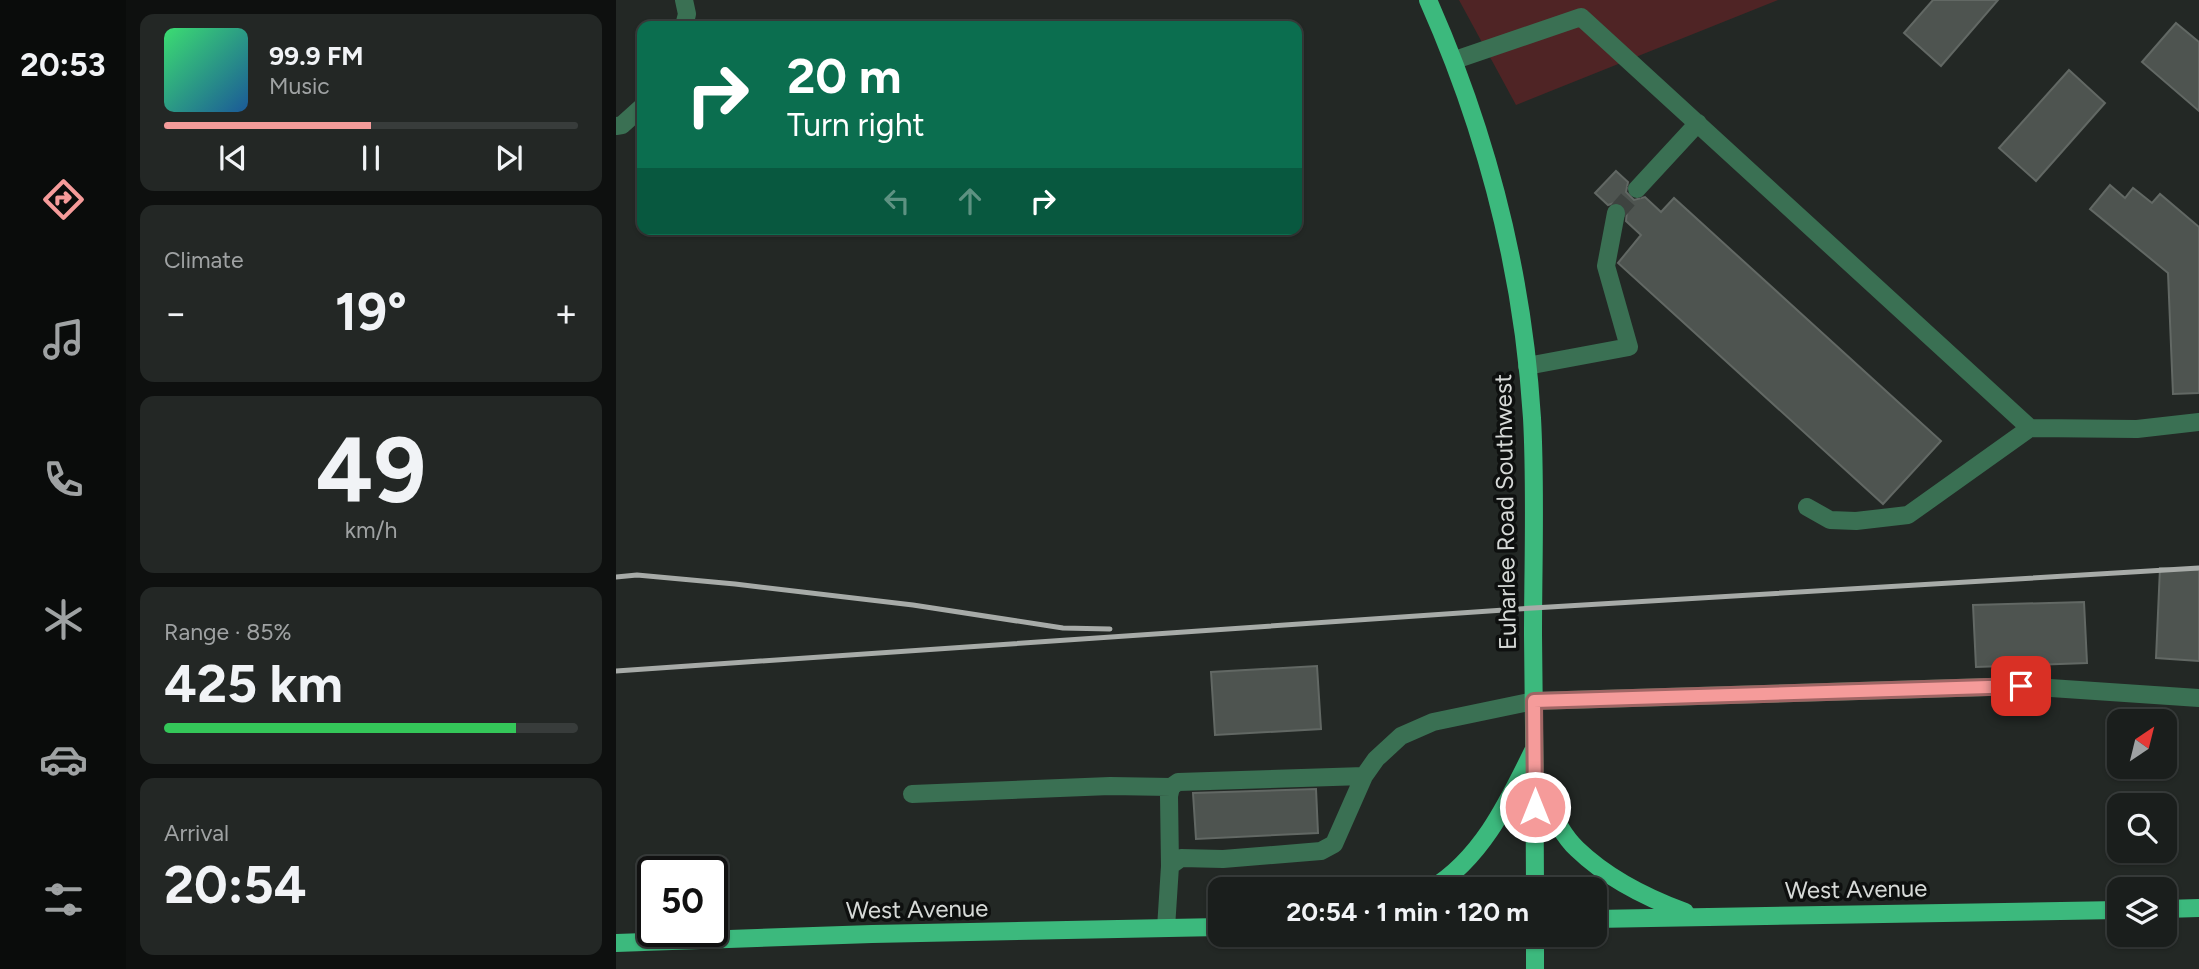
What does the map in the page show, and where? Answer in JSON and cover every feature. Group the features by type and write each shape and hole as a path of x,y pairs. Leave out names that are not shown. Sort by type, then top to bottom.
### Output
{"main road":[{"name":"Euharlee Road Southwest","path":"1429,0 1475,116 1501,209 1527,366 1534,478 1535,877"},
{"path":"1446,877 1459,867 1488,834 1511,797 1536,744"},
{"path":"1536,780 1576,848 1632,888 1695,916"},
{"path":"2177,909 2199,908"},
{"name":"West Avenue","path":"1607,919 2107,910"},
{"name":"West Avenue","path":"616,943 872,934 1208,927"},
{"path":"1535,947 1535,969"}],"street":[{"path":"684,0 687,14 685,21"},
{"path":"1455,60 1581,17 2030,428"},
{"path":"616,126 622,125 637,112"},
{"path":"1637,189 1698,123"},
{"path":"1527,366 1629,347 1606,266 1616,214"},
{"path":"1807,507 1830,520 1856,521 1908,515 2030,428 2137,429 2199,422"},
{"path":"1170,866 1181,858 1223,859 1321,851 1334,844 1364,776 1376,759 1401,736 1433,722 1534,701 2021,686 2199,698"},
{"path":"912,794 1110,786 1171,787 1178,782 1364,776"},
{"path":"1166,928 1171,787"}],"shaded area":[{"path":"1459,0 1778,0 1516,105"}],"building":[{"path":"1933,0 1998,0 1941,66 1904,33"},
{"path":"2176,23 2199,42 2199,111 2142,62"},
{"path":"2069,70 2105,103 2036,181 1999,148"},
{"path":"1616,171 1628,182 1626,192 1634,200 1645,197 1661,212 1674,198 1941,441 1883,504 1618,263 1641,235 1626,221 1627,210 1624,205 1617,202 1608,205 1595,193"},
{"path":"2110,185 2125,198 2133,188 2152,203 2160,194 2199,227 2199,393 2173,394 2168,273 2090,209"},
{"path":"2160,568 2199,570 2199,661 2156,658"},
{"path":"2084,602 2087,663 1976,667 1973,605"},
{"path":"1317,666 1321,729 1215,735 1211,672"},
{"path":"1316,789 1318,833 1196,839 1193,793"}],"tunnel":[{"path":"1616,213 1637,189"}],"railway":[{"path":"616,671 1533,608 2199,568"},
{"path":"616,577 637,575 735,584 913,605 1063,628 1110,629"}],"route":[{"path":"1535,807 1534,701 2021,686"}]}
